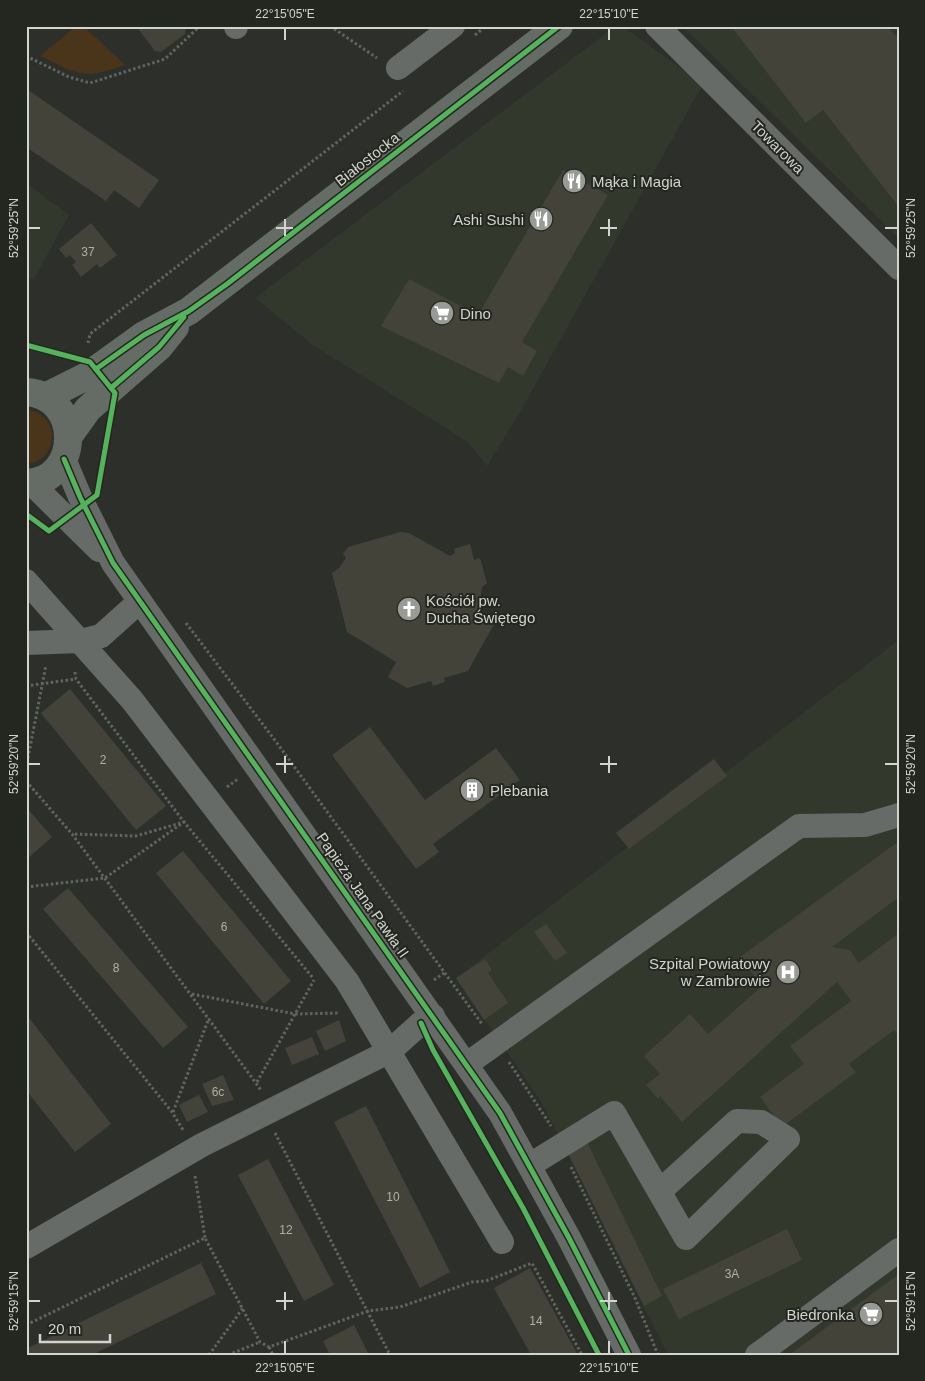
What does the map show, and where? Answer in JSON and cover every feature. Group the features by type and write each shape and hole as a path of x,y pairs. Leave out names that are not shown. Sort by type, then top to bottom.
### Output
{"main road":[{"name":"Białostocka","path":"36,394 189,311 559,26"},
{"name":"Białostocka","path":"29,483 44,478 56,470 88,409 159,347 189,311"},
{"path":"36,394 62,412 67,446"}],"street":[{"name":"Towarowa","path":"657,26 899,268"},
{"path":"403,78 462,32"},
{"name":"Papieża Jana Pawła II","path":"67,446 80,497 113,563 500,1113 530,1165 629,1355"},
{"name":"Papieża Jana Pawła II","path":"29,483 113,563"},
{"path":"26,581 67,642 132,700 347,982 390,1051 502,1242"},
{"path":"26,643 67,642 101,636 140,601"},
{"path":"467,1064 799,826 865,825 899,815"},
{"path":"26,1246 202,1145 263,1101 390,1051 421,1023 433,1016"},
{"path":"530,1165 614,1113 686,1238 788,1139 761,1122 737,1121 660,1190"},
{"path":"757,1355 899,1250"}],"path":[{"path":"26,56 69,77 90,83 165,59 200,26"},
{"path":"90,365 90,334 403,78 381,60 330,26"},
{"path":"462,32 486,26"},
{"path":"185,620 496,1043 549,1122 635,1298 658,1355"},
{"path":"67,642 76,678 184,822 319,986"},
{"path":"26,768 42,684 67,642"},
{"path":"26,686 76,678"},
{"path":"26,781 72,834 257,1082 263,1101 390,1355"},
{"path":"72,834 136,836 184,822"},
{"path":"26,887 105,878 184,822"},
{"path":"26,932 172,1112 183,1131"},
{"path":"257,1082 314,980"},
{"path":"192,994 295,1014 341,1013 336,1006"},
{"path":"172,1112 209,1018"},
{"path":"195,1174 205,1238 260,1342 269,1347 273,1355"},
{"path":"26,1325 205,1238"},
{"path":"269,1347 368,1312 400,1307 472,1282 486,1281 532,1263 582,1355"},
{"path":"209,1355 243,1308"},
{"path":"228,1355 260,1342"}],"shaded area":[{"path":"76,26 83,26 125,65 89,74 64,68 40,56"},
{"path":"616,26 622,26 703,84 519,414 487,466 468,442 313,345 255,298"},
{"path":"682,26 899,26 899,238"},
{"path":"26,183 69,215 34,279 26,277"},
{"path":"26,410 38,413 47,421 52,437 51,445 42,458 35,463 26,464"},
{"path":"899,640 899,1355 668,1355 542,1103 456,978"}],"building":[{"path":"136,26 186,27 185,34 161,52 155,51"},
{"path":"731,26 888,26 899,40 899,207 823,110 806,123"},
{"path":"28,90 159,180 139,208 114,190 106,201 26,147"},
{"path":"563,170 608,195 522,342 537,351 523,376 508,367 499,383 381,326 409,279 478,315"},
{"path":"91,223 117,255 100,268 97,264 81,277 72,265 76,262 70,255 66,258 59,249"},
{"name":"Kościół pw. Ducha Świętego","path":"400,532 409,533 450,556 455,553 454,549 470,544 474,560 480,558 487,583 482,587 478,612 499,615 468,671 444,678 445,682 433,686 431,681 407,688 388,677 396,662 347,632 332,573 339,568 346,558 343,554 348,547"},
{"path":"70,689 166,806 136,830 41,713"},
{"name":"Plebania","path":"370,727 425,800 496,748 520,780 433,844 439,852 416,869 332,755"},
{"path":"714,759 727,776 629,849 616,833"},
{"path":"26,807 52,837 26,860"},
{"path":"899,841 899,897 832,947 850,950 859,963 899,933 899,1036 894,1030 849,1064 856,1072 782,1127 760,1097 804,1064 790,1046 851,1001 837,982 682,1122 660,1096 658,1099 646,1085 660,1074 644,1056 690,1014 708,1034 762,986 740,957"},
{"path":"183,851 291,981 264,1004 156,873"},
{"path":"68,888 188,1027 163,1048 43,909"},
{"path":"546,924 567,953 555,961 534,932"},
{"path":"485,959 492,970 488,973 508,1003 484,1020 456,978"},
{"path":"26,1014 111,1124 75,1152 26,1090"},
{"path":"339,1020 346,1041 325,1051 316,1031"},
{"path":"312,1037 319,1054 292,1065 285,1048"},
{"path":"223,1075 234,1100 212,1106 202,1084"},
{"path":"199,1095 208,1112 187,1122 179,1105"},
{"path":"366,1106 450,1272 420,1288 334,1122"},
{"path":"587,1142 662,1296 644,1306 568,1153"},
{"path":"268,1159 334,1285 304,1301 238,1175"},
{"path":"787,1229 802,1260 679,1319 663,1289"},
{"path":"201,1263 216,1294 92,1355 26,1355 26,1349"},
{"path":"530,1268 578,1355 531,1355 494,1288"},
{"name":"Biedronka","path":"899,1274 899,1355 789,1355"},
{"path":"354,1325 369,1355 330,1355 323,1341"}],"cycle path":[{"path":"96,369 144,335 189,311 227,284 559,26"},
{"path":"111,388 159,347 184,317"},
{"path":"26,345 90,362 115,393 97,495 49,531 26,514"},
{"path":"64,459 80,497 113,563 500,1113 569,1238 629,1355"},
{"path":"421,1023 433,1050 523,1208 599,1355"}],"place":[{"name":"Mąka i Magia","path":"574,181"},
{"name":"Ashi Sushi","path":"541,219"},
{"name":"Dino","path":"442,313"},
{"name":"Kościół pw. Ducha Świętego","path":"409,609"},
{"name":"Plebania","path":"472,790"},
{"name":"Szpital Powiatowy w Zambrowie","path":"788,972"},
{"name":"Biedronka","path":"871,1314"}]}
